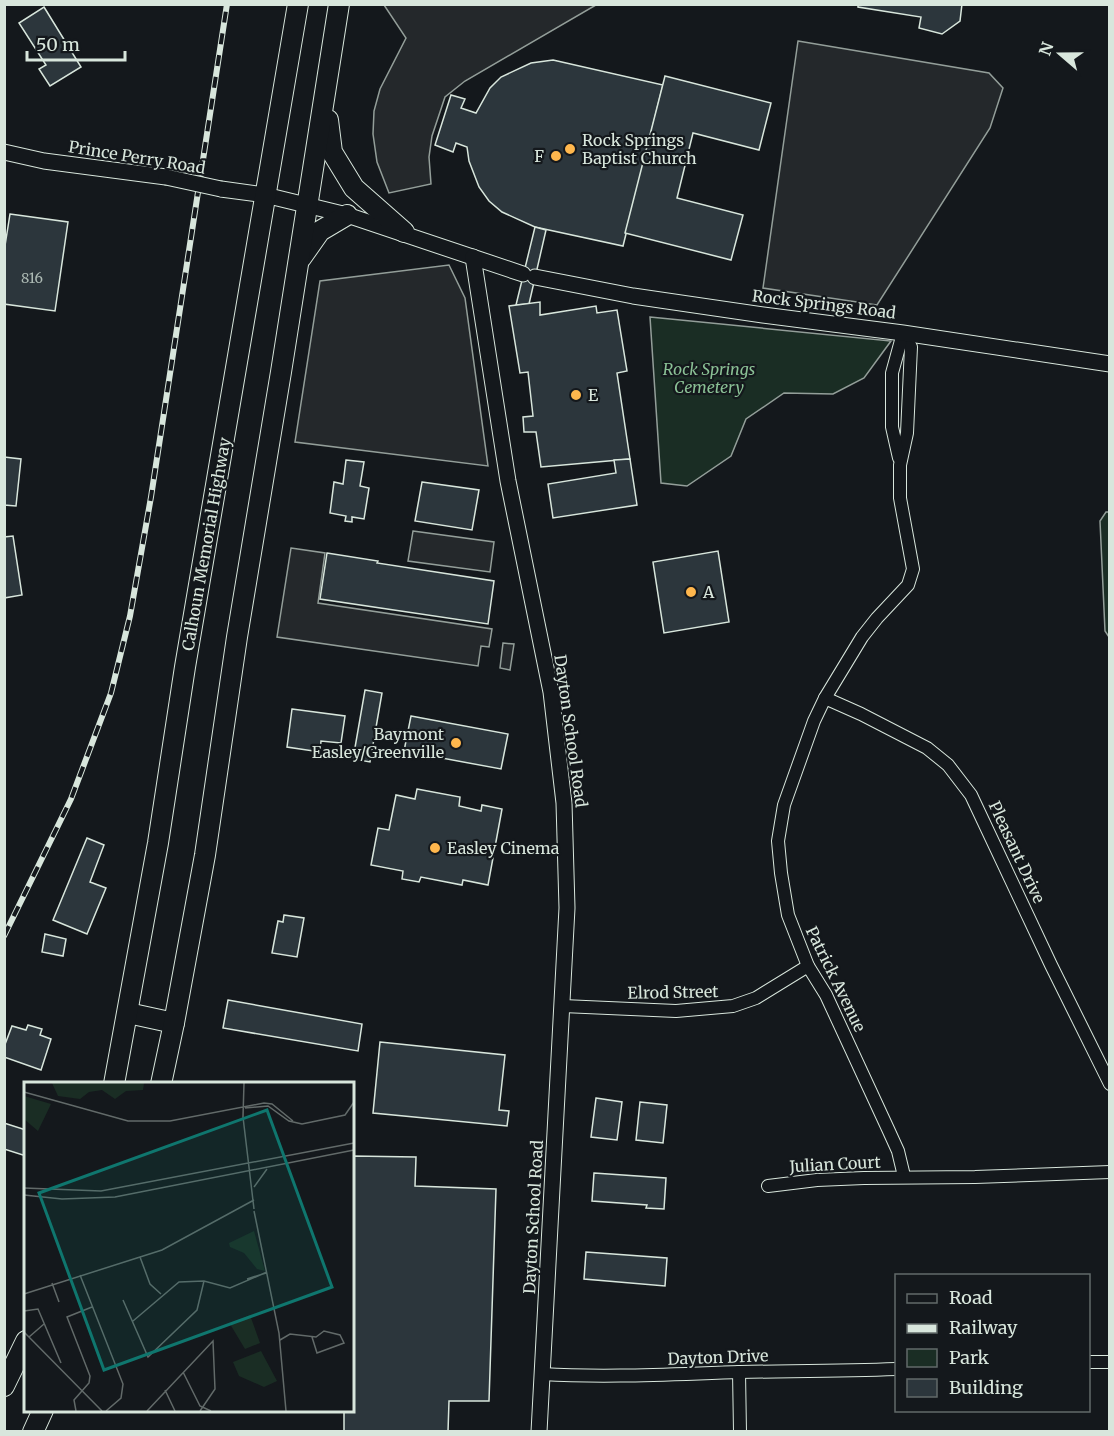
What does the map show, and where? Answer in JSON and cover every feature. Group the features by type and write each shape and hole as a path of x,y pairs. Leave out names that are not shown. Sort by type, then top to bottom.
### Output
{"highway":[{"name":"Calhoun Memorial Highway","path":"114,1082 158,843 185,667 298,4"},
{"path":"161,1082 205,855 237,637 339,4"},
{"path":"325,93 332,152 354,188 404,232"},
{"path":"299,260 320,231 347,214"},
{"path":"128,1013 174,1023"},
{"path":"4,1386 24,1345"},
{"path":"33,1431 42,1412"}],"street":[{"name":"Prince Perry Road","path":"4,152 44,162 166,177 221,189 265,195"},
{"name":"Rock Springs Road","path":"265,195 347,214 529,276 644,298 1110,364"},
{"name":"Dayton School Road","path":"473,257 508,481 551,692 564,803 567,887 563,1006 539,1431"},
{"name":"Patrick Avenue","path":"903,333 911,347 907,433 900,465 900,498 913,569 908,585 862,637 825,698 814,721 788,794 778,842 788,915 808,966 826,995 888,1128 898,1151 904,1176"},
{"name":"Pleasant Drive","path":"825,698 927,748 948,765 971,795 1110,1084"},
{"name":"Elrod Street","path":"563,1006 676,1011 733,1006 756,998 808,966"},
{"path":"904,1176 975,1177 1110,1172"},
{"name":"Julian Court","path":"768,1186 817,1180 904,1176"},
{"path":"1090,1362 1110,1362"},
{"name":"Dayton Drive","path":"542,1374 594,1377 895,1369"},
{"path":"739,1372 740,1431"}],"green space":[{"name":"Rock Springs Cemetery","path":"650,317 891,341 864,378 833,394 784,393 746,419 731,456 687,486 661,483"},
{"path":"1106,512 1110,512 1109,637 1105,631 1100,521"}],"shaded area":[{"path":"384,5 596,5 465,81 445,97 432,136 429,157 431,184 389,193 377,162 373,134 374,111 380,89 406,38"},
{"path":"798,41 989,73 1003,88 990,128 877,305 763,288"},
{"path":"449,265 465,298 488,466 295,442 320,281"},
{"path":"413,531 494,542 490,572 408,561"},
{"path":"291,548 325,553 318,603 492,629 489,647 481,646 478,666 277,637"},
{"path":"503,643 514,644 510,670 500,668"}],"building":[{"path":"858,4 962,4 960,21 942,34 919,28 921,17 858,7"},
{"path":"44,7 81,67 50,86 39,69 46,65 19,23"},
{"name":"F","path":"553,60 663,85 623,246 535,227 502,212 489,201 479,187 469,161 467,147 456,143 453,152 435,145 451,95 465,99 461,108 476,113 490,88 501,77 531,63"},
{"path":"665,76 771,103 759,150 693,133 677,198 743,215 731,260 625,233"},
{"path":"10,214 68,222 55,311 4,304 4,252"},
{"path":"535,227 546,230 529,304 516,305"},
{"name":"E","path":"540,302 540,315 596,306 597,313 617,310 627,371 617,373 630,459 541,467 536,432 524,432 523,417 533,416 528,372 520,373 509,306"},
{"path":"4,457 21,459 16,506 4,505"},
{"path":"630,459 637,505 553,518 548,484 616,473 614,460"},
{"path":"346,460 364,462 360,486 369,488 364,519 352,517 352,522 345,521 346,516 330,513 334,482 343,484"},
{"path":"422,482 479,490 472,530 415,521"},
{"path":"13,536 22,595 4,598 4,537"},
{"name":"A","path":"718,551 729,622 664,633 653,562"},
{"path":"327,553 494,581 488,624 320,599"},
{"path":"365,690 382,693 370,762 353,759"},
{"path":"292,709 345,716 341,743 321,741 320,752 287,747"},
{"name":"Baymont Easley/Greenville","path":"411,716 508,734 501,769 404,751"},
{"name":"Easley Cinema","path":"417,789 460,797 459,806 481,811 482,805 502,809 488,885 463,880 462,885 421,877 419,882 402,879 403,871 371,865 378,828 389,830 396,795 415,799"},
{"path":"87,838 104,845 90,882 106,888 87,934 53,920"},
{"path":"284,915 304,918 297,957 272,953 278,921 283,922"},
{"path":"45,934 66,939 63,956 42,952"},
{"path":"228,1000 362,1024 358,1051 223,1028"},
{"path":"28,1025 42,1029 40,1035 51,1039 41,1070 4,1057 4,1047 12,1026 26,1030"},
{"path":"380,1042 505,1055 499,1110 509,1111 507,1126 373,1113"},
{"path":"596,1098 622,1102 617,1140 591,1137"},
{"path":"640,1102 667,1105 663,1143 636,1140"},
{"path":"4,1123 24,1129 24,1155 4,1149"},
{"path":"354,1156 416,1157 415,1186 496,1189 489,1401 449,1401 448,1432 344,1432 344,1412 354,1412"},
{"path":"594,1173 666,1178 664,1209 646,1208 647,1205 592,1201"},
{"path":"586,1252 667,1258 665,1286 584,1279"}],"railway":[{"path":"4,936 71,799 111,693 130,616 151,497 227,4"}],"place":[{"name":"Rock Springs Baptist Church","path":"570,149"},
{"name":"F","path":"556,156"},
{"name":"E","path":"576,395"},
{"name":"A","path":"691,592"},
{"name":"Baymont Easley/Greenville","path":"456,743"},
{"name":"Easley Cinema","path":"435,848"}]}
